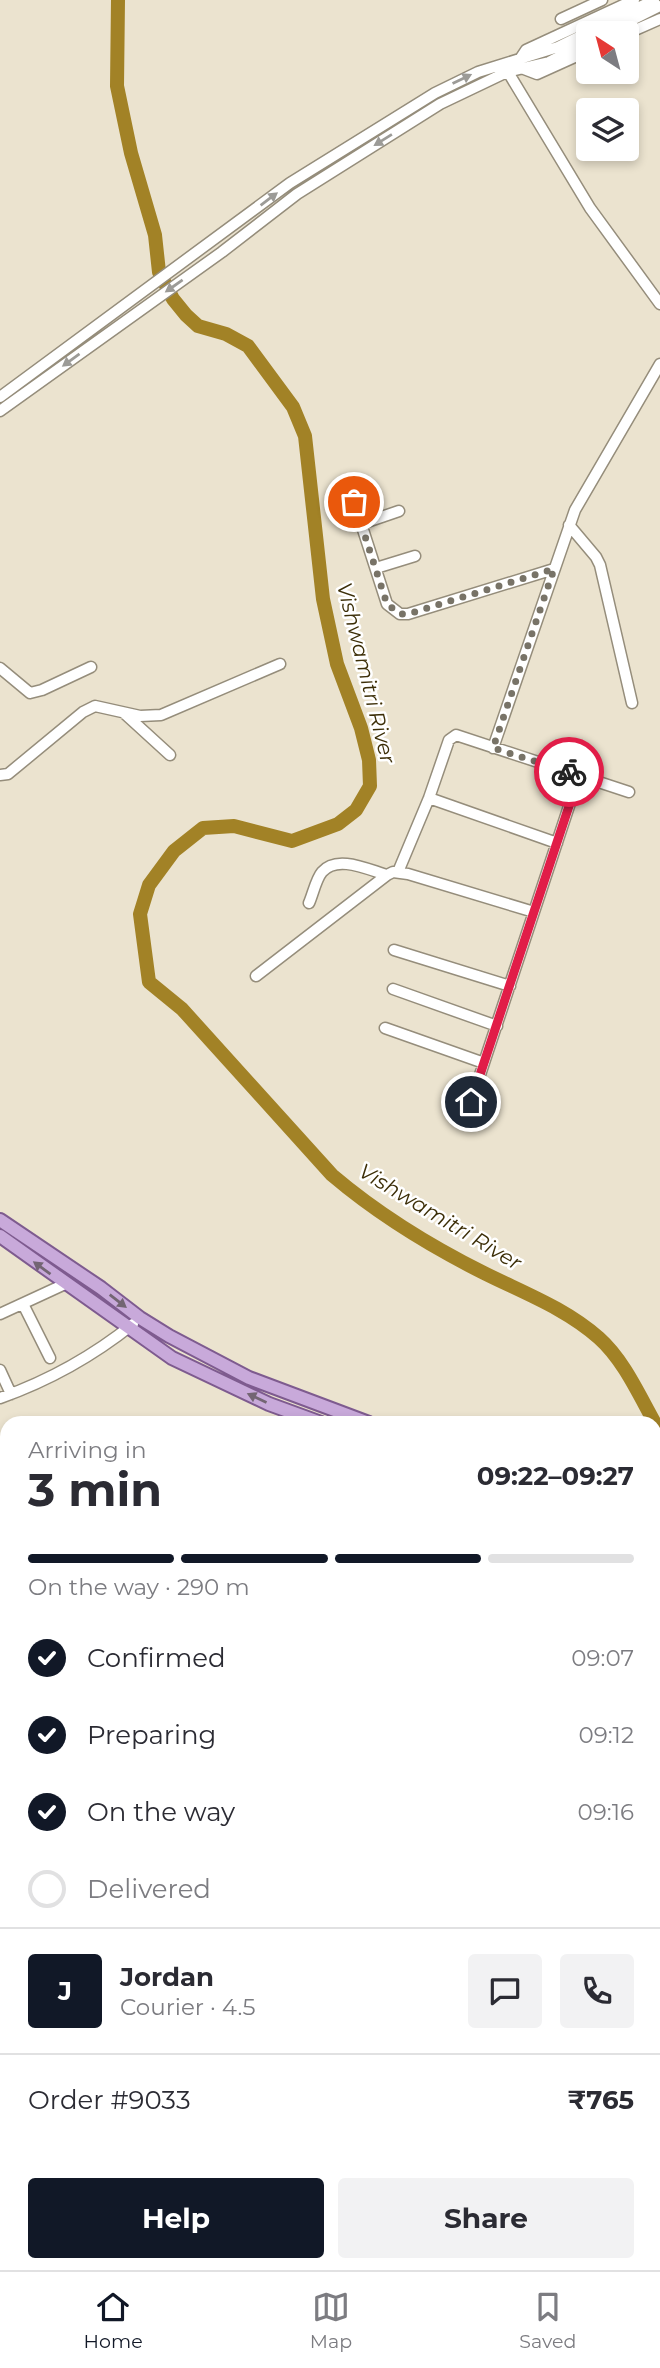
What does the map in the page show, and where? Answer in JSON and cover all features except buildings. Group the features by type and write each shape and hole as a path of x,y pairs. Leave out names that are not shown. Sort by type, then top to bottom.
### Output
{"main road":[{"path":"0,1220 102,1288 140,1318 249,1378 350,1416"},
{"path":"0,1236 172,1358 269,1404 301,1416"}],"street":[{"path":"576,0 585,21"},
{"path":"561,19 602,0"},
{"path":"590,21 634,0"},
{"path":"522,64 536,54 558,47 654,0"},
{"path":"630,21 660,6"},
{"path":"639,28 660,19"},
{"path":"522,64 526,50 576,28"},
{"path":"0,397 290,183 435,93 478,72 550,61 576,48"},
{"path":"522,64 537,74 576,56"},
{"path":"0,411 222,252 297,194 440,104 505,68"},
{"path":"505,68 601,225 660,304"},
{"path":"493,748 569,525 586,489 660,364"},
{"path":"347,480 387,604 400,614 408,614 554,569"},
{"path":"361,524 400,511"},
{"path":"569,525 600,565 632,703"},
{"path":"376,568 415,556"},
{"path":"0,775 8,774 89,708 95,706 149,717 161,715 280,664"},
{"path":"0,668 30,693 42,691 91,667"},
{"path":"124,712 170,755"},
{"path":"398,872 429,798 449,740 456,735 629,792"},
{"path":"471,1102 579,776"},
{"path":"429,798 557,844"},
{"path":"309,903 322,871 331,866 342,863 387,875"},
{"path":"256,976 387,875 398,872 534,912"},
{"path":"394,950 510,986"},
{"path":"393,989 496,1026"},
{"path":"385,1028 484,1063"},
{"path":"0,1314 65,1284"},
{"path":"23,1304 50,1358"},
{"path":"0,1398 26,1389 71,1366 109,1343 140,1318"},
{"path":"0,1370 11,1394"}],"waterway":[{"name":"Vishwamitri River","path":"118,0 117,86 131,153 155,235 159,272 173,299 198,326 226,334 248,346 293,407 305,436 323,599 337,664 361,728 369,760 370,786 356,810 338,824 292,841 234,826 203,828 174,851 149,885 140,914 149,982 182,1009 332,1175 386,1216 424,1240 586,1327 609,1348 651,1416"}],"way so far":[{"path":"354,502 387,604 400,614 408,614 554,569 493,748 569,772"}],"route":[{"path":"471,1102 579,776 569,772"}]}
